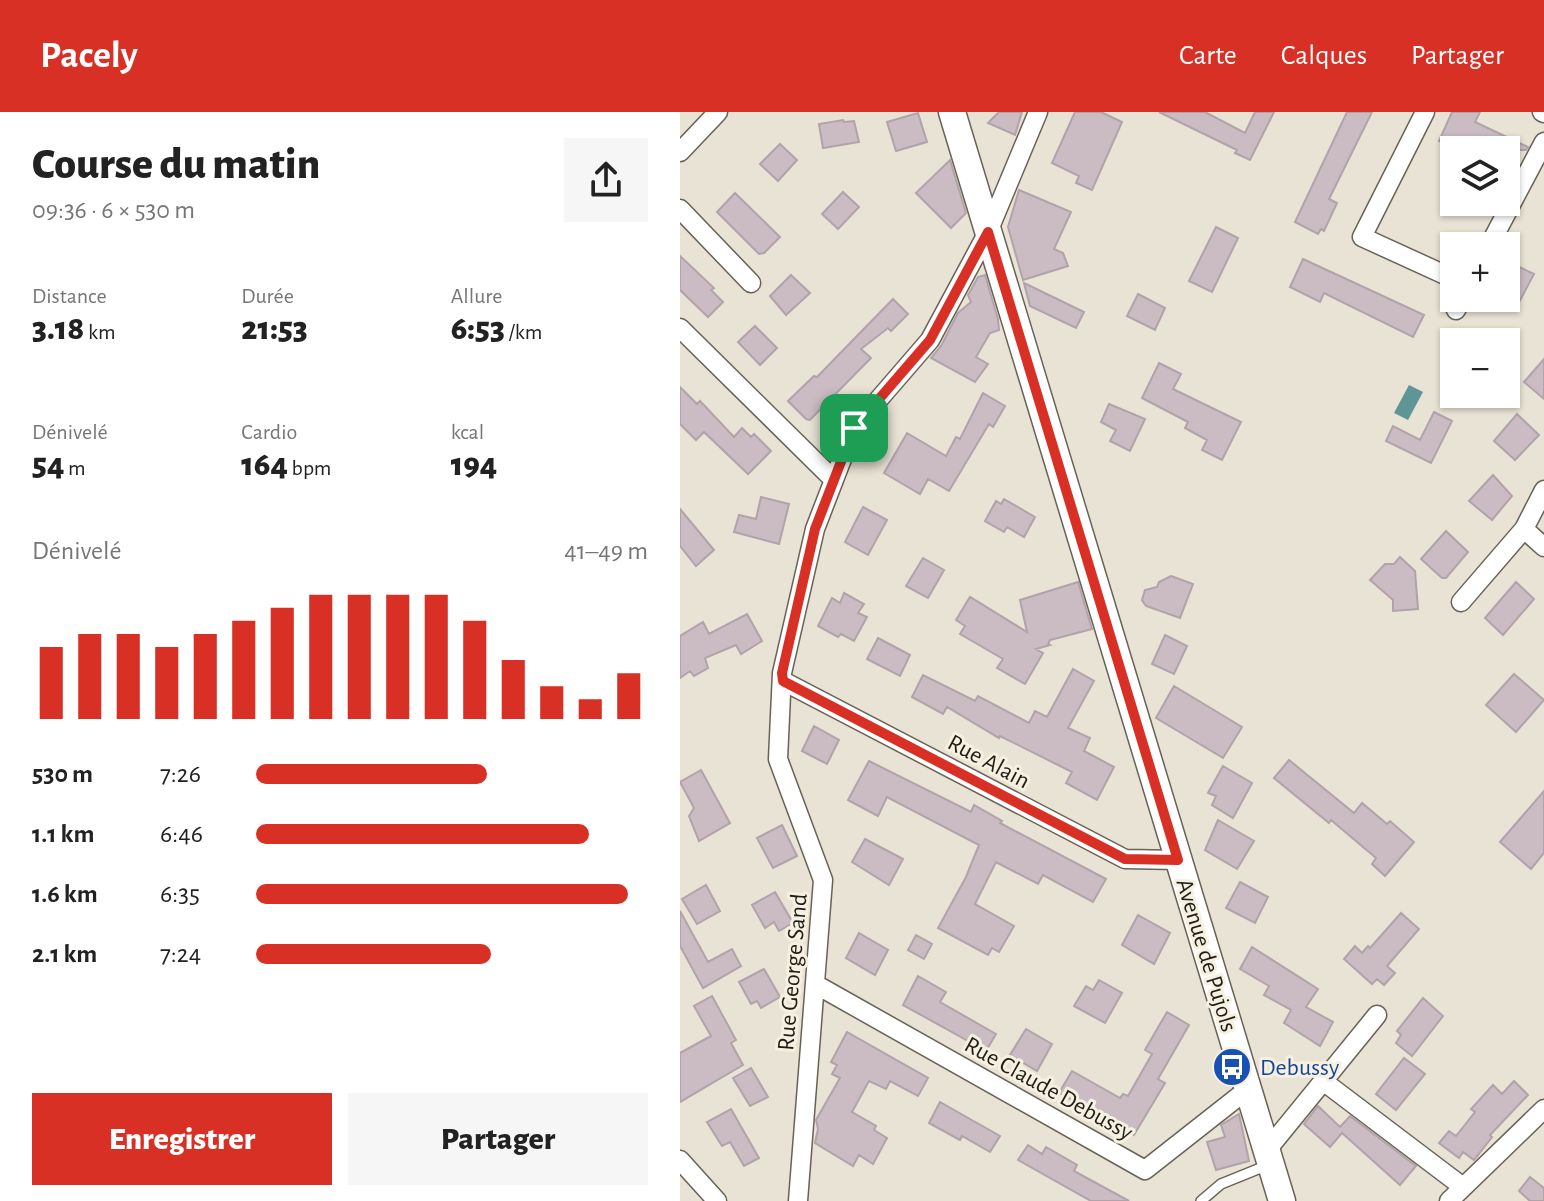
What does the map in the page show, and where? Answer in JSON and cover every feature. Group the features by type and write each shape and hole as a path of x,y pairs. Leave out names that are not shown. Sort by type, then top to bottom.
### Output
{"main road":[{"name":"Avenue de Pujols","path":"952,112 1282,1201"}],"street":[{"path":"680,152 718,112"},
{"name":"Rue George Sand","path":"798,1201 823,880 778,759 782,673 815,529 854,428 930,340 988,232 1038,112"},
{"path":"1425,112 1362,237 1440,273"},
{"path":"1496,232 1544,142"},
{"path":"680,209 751,283"},
{"path":"680,328 834,480"},
{"path":"1461,602 1524,529 1544,490"},
{"path":"1524,529 1544,547"},
{"name":"Rue Alain","path":"783,681 1125,859 1178,860"},
{"name":"Rue Claude Debussy","path":"815,984 1145,1170 1248,1089"},
{"path":"1269,1157 1323,1081 1377,1015"},
{"path":"1323,1081 1463,1187"},
{"path":"1449,1201 1544,1109"},
{"path":"680,1160 717,1201"}],"lane":[{"path":"1201,1201 1221,1184 1269,1157"}],"water":[{"path":"1409,385 1423,392 1408,420 1394,413"}],"building":[{"path":"999,112 1022,112 1015,135 988,123"},
{"path":"1075,112 1101,112 1122,122 1092,190 1076,183 1079,176 1052,163"},
{"path":"1159,112 1205,112 1245,133 1255,112 1274,112 1250,160 1235,153 1237,150"},
{"path":"1347,112 1372,112 1329,199 1337,203 1324,231 1321,229 1318,234 1295,222"},
{"path":"1452,112 1480,112 1475,122 1505,136 1441,136"},
{"path":"918,113 927,142 896,151 887,122"},
{"path":"854,121 859,142 823,148 819,124"},
{"path":"780,144 797,160 778,181 760,164"},
{"path":"950,160 966,213 951,228 916,193"},
{"path":"1019,190 1071,212 1054,249 1063,253 1068,266 1023,280 1008,227"},
{"path":"843,192 859,207 838,229 822,214"},
{"path":"735,193 780,237 764,253 759,254 717,212"},
{"path":"1216,227 1238,238 1212,292 1189,281"},
{"path":"680,256 714,288 711,290 723,302 708,317 680,290"},
{"path":"1303,259 1424,315 1413,337 1324,293 1320,302 1290,287"},
{"path":"1520,267 1534,274 1520,300"},
{"path":"791,275 810,293 786,315 770,296"},
{"path":"985,275 999,330 990,333 976,357 988,364 975,382 931,358 941,346 958,313 971,302 968,295 978,277"},
{"path":"1024,283 1084,312 1076,328 1030,306"},
{"path":"1138,294 1165,308 1155,330 1127,316"},
{"path":"893,299 908,314 891,331 888,328 861,349 871,358 810,420 806,419 788,401 814,376 817,377"},
{"path":"755,326 777,348 760,365 738,342"},
{"path":"1544,359 1544,399 1524,382"},
{"path":"1159,363 1181,374 1173,389 1241,422 1222,460 1202,450 1207,440 1185,428 1188,422 1142,398"},
{"path":"680,387 697,404 700,401 734,437 742,428 751,437 754,434 771,451 748,474 704,432 696,440 680,424"},
{"path":"983,393 1005,406 993,427 989,424 949,491 928,479 920,494 884,473 907,433 946,456 956,437 960,439"},
{"path":"1109,404 1145,419 1130,451 1110,441 1116,430 1101,422"},
{"path":"1434,412 1452,421 1431,463 1386,441 1393,426 1420,440"},
{"path":"1517,414 1539,435 1515,460 1494,441"},
{"path":"1493,475 1512,496 1492,520 1469,501"},
{"path":"761,497 789,504 779,544 734,532 739,515 756,519"},
{"path":"1004,499 1035,517 1024,537 1007,527 1004,532 985,521 996,501 1001,504"},
{"path":"863,507 887,520 868,555 845,542"},
{"path":"680,509 714,550 696,566 680,546"},
{"path":"1446,531 1468,552 1446,578 1442,578 1421,559"},
{"path":"1400,557 1415,571 1418,609 1393,611 1393,600 1370,580 1385,564 1394,564"},
{"path":"923,558 944,570 928,598 906,586"},
{"path":"1171,576 1193,584 1180,618 1146,606 1142,600 1145,590 1157,587 1159,582"},
{"path":"1078,582 1092,629 1050,640 1050,645 1036,649 1043,653 1025,684 997,668 1003,659 960,634 965,626 956,620 970,597 1027,632 1020,600"},
{"path":"1516,582 1534,599 1503,635 1485,618"},
{"path":"844,593 864,604 858,613 867,617 854,641 841,634 838,637 818,626 832,598 840,603"},
{"path":"747,614 762,641 741,654 736,645 705,658 708,668 694,676 690,671 680,678 680,636 703,622 709,634"},
{"path":"1165,635 1187,646 1174,674 1152,664"},
{"path":"878,638 910,655 900,676 867,659"},
{"path":"1073,669 1094,681 1068,728 1090,738 1084,751 1114,767 1097,800 1066,783 1072,772 999,738 947,707 943,714 912,697 923,675 975,701 978,696 1029,723 1035,711 1047,717"},
{"path":"1514,674 1544,700 1516,732 1486,705"},
{"path":"1174,686 1242,727 1223,758 1156,718"},
{"path":"814,726 839,740 827,764 802,751"},
{"path":"1289,760 1354,813 1362,803 1387,824 1390,821 1414,842 1385,876 1372,864 1376,858 1274,778"},
{"path":"869,761 971,812 974,805 1002,821 1000,823 1106,879 1093,902 1043,875 1038,884 996,862 975,904 1014,926 999,952 992,948 988,955 938,928 966,877 979,845 887,797 878,816 848,800"},
{"path":"1223,766 1252,783 1233,818 1212,805 1216,796 1208,793"},
{"path":"701,770 730,823 699,841 689,816 694,808 680,782"},
{"path":"1544,791 1544,853 1531,869 1500,842"},
{"path":"1218,820 1254,841 1237,869 1205,850"},
{"path":"782,825 797,856 773,868 757,838"},
{"path":"865,839 903,859 889,885 852,862"},
{"path":"1240,882 1268,897 1255,923 1226,908"},
{"path":"706,885 720,911 697,924 682,899"},
{"path":"775,892 793,923 779,931 774,922 765,928 752,905"},
{"path":"680,911 708,962 732,949 741,966 703,988 680,946"},
{"path":"1401,913 1419,929 1387,966 1395,973 1384,985 1377,979 1372,984 1344,959 1355,946 1362,953 1368,946 1370,948"},
{"path":"1138,915 1170,933 1154,964 1122,945"},
{"path":"859,933 888,950 875,975 846,958"},
{"path":"916,935 932,944 924,959 908,950"},
{"path":"1252,947 1318,989 1306,1007 1333,1022 1320,1046 1284,1023 1291,1010 1264,995 1269,986 1240,969"},
{"path":"764,969 780,997 761,1008 757,1001 751,1004 739,982"},
{"path":"918,976 946,992 940,1002 996,1034 986,1051 903,1005"},
{"path":"1099,980 1122,993 1105,1023 1074,1006 1086,986 1093,990"},
{"path":"712,996 736,1040 731,1043 743,1065 680,1102 680,1053 711,1036 694,1006"},
{"path":"1423,998 1443,1016 1412,1056 1396,1043 1401,1035 1397,1031"},
{"path":"1167,1012 1189,1025 1158,1079 1165,1083 1134,1135 1059,1093 1072,1071 1120,1098 1123,1094 1128,1096 1152,1054 1145,1050"},
{"path":"1026,1029 1052,1044 1037,1071 1010,1055"},
{"path":"847,1032 928,1078 918,1096 890,1081 886,1089 869,1081 852,1112 876,1126 874,1130 887,1138 873,1164 859,1155 853,1166 815,1143 816,1120 840,1078 832,1074 837,1065 831,1062"},
{"path":"1404,1058 1425,1074 1396,1110 1376,1094"},
{"path":"751,1068 768,1097 750,1106 733,1078"},
{"path":"1514,1081 1528,1095 1490,1135 1492,1137 1474,1160 1463,1152 1459,1158 1439,1143 1449,1131 1456,1136 1475,1112 1471,1109 1493,1085 1502,1094"},
{"path":"940,1102 1000,1136 990,1152 962,1136 960,1140 929,1123"},
{"path":"1318,1106 1340,1127 1350,1116 1416,1166 1400,1185 1342,1133 1330,1147 1304,1124"},
{"path":"731,1109 759,1158 744,1166 730,1142 722,1146 707,1122"},
{"path":"1239,1114 1249,1161 1216,1170 1207,1142 1225,1137 1221,1125"},
{"path":"1028,1145 1042,1154 1046,1147 1077,1165 1074,1171 1129,1201 1091,1201 1018,1160"},
{"path":"1530,1177 1544,1188 1544,1201 1530,1201 1519,1191"}],"place":[{"name":"Debussy","path":"1232,1067"}],"route":[{"path":"988,232 1178,860 1125,859 783,681 782,673 815,529 854,428 930,340 988,232"}]}
